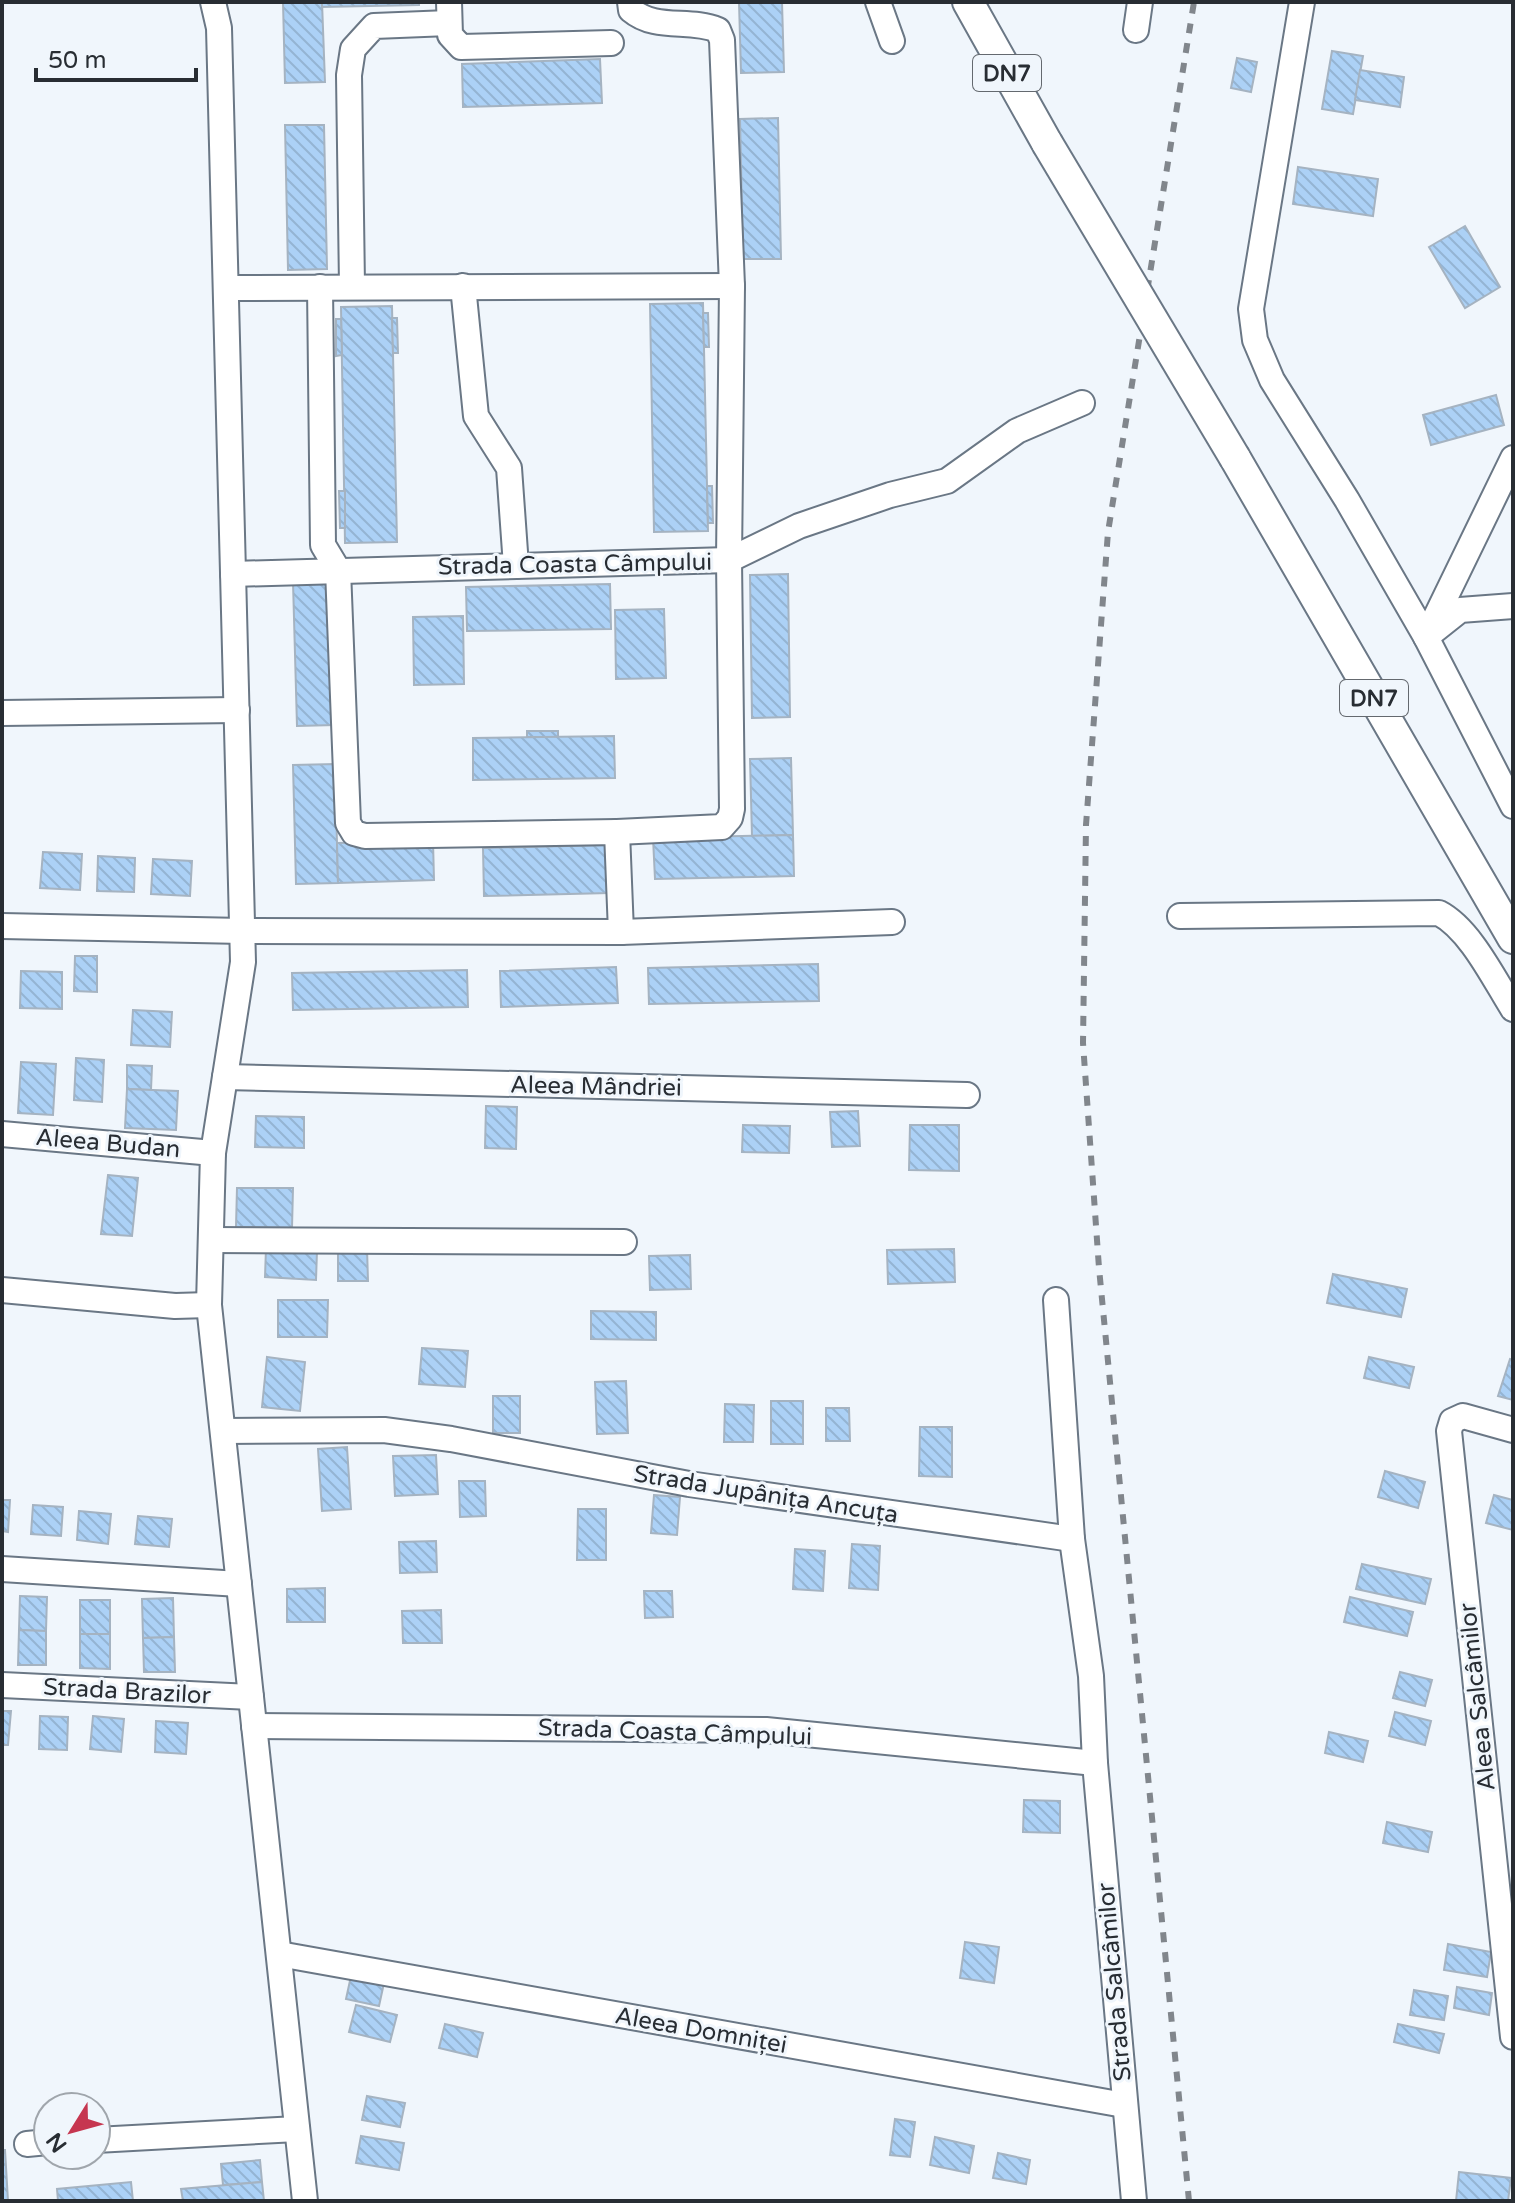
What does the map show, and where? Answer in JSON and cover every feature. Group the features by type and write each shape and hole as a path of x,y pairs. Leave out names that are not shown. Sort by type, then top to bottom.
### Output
{"main road":[{"name":"DN7","path":"968,2 1047,143 1235,458 1513,938"}],"street":[{"path":"213,2 219,28 243,962 213,1153 209,1305 305,2201"},
{"name":"Strada Coasta Câmpului","path":"233,574 729,560 732,286 722,40 718,30 706,25 644,21 631,10 630,2"},
{"path":"878,2 892,41"},
{"path":"1136,30 1140,2"},
{"path":"1302,2 1251,309 1255,340 1272,380 1333,477 1426,637 1513,806"},
{"path":"352,286 349,75 353,49 374,26 449,13 450,35 461,47 611,43"},
{"path":"463,286 476,416 509,468 516,566"},
{"path":"226,288 732,286"},
{"path":"320,287 323,545 338,570 348,823 354,833 365,836 722,827 730,818 729,560 799,526 890,495 947,481 1017,431 1082,403"},
{"path":"1426,637 1513,458"},
{"path":"1426,637 1460,610 1513,606"},
{"path":"2,713 237,710"},
{"path":"617,832 621,932"},
{"path":"1180,916 1439,913 1451,920 1467,938 1513,1009"},
{"path":"2,926 243,931 621,932 892,922"},
{"name":"Aleea Mândriei","path":"225,1077 967,1095"},
{"name":"Aleea Budan","path":"2,1134 213,1153"},
{"path":"211,1240 624,1242"},
{"path":"2,1290 175,1306 209,1305"},
{"path":"1056,1300 1072,1539"},
{"name":"Aleea Salcâmilor","path":"1513,1430 1463,1416 1452,1421 1449,1431 1513,2037"},
{"name":"Strada Jupânița Ancuța","path":"223,1431 384,1430 451,1439 689,1484 1072,1539"},
{"name":"Strada Salcâmilor","path":"1072,1539 1091,1676 1095,1763 1134,2201"},
{"path":"2,1569 239,1584"},
{"name":"Strada Brazilor","path":"2,1685 251,1697"},
{"name":"Strada Coasta Câmpului","path":"254,1726 766,1730 1095,1763"},
{"name":"Aleea Domniței","path":"279,1954 1124,2105"},
{"path":"112,2139 297,2129"}],"building":[{"path":"283,2 322,2 325,82 285,83"},
{"path":"322,2 419,2 419,5 322,7"},
{"path":"739,2 782,2 784,72 741,73"},
{"path":"1332,51 1363,56 1353,114 1322,109"},
{"path":"1237,58 1257,62 1251,92 1231,88"},
{"path":"600,59 602,103 463,107 462,64"},
{"path":"1360,70 1404,77 1400,107 1355,100"},
{"path":"778,118 781,259 743,259 740,119"},
{"path":"285,125 324,125 327,269 288,270"},
{"path":"1298,167 1378,179 1373,216 1293,204"},
{"path":"1465,226 1500,287 1465,308 1429,247"},
{"path":"703,303 708,531 654,532 650,304"},
{"path":"392,306 397,542 345,543 341,307"},
{"path":"703,313 708,313 709,347 704,347"},
{"path":"392,318 397,318 398,353 393,353"},
{"path":"336,319 341,319 342,355 336,356"},
{"path":"1496,395 1504,425 1431,445 1423,415"},
{"path":"707,486 712,486 713,523 708,523"},
{"path":"339,491 345,491 345,528 340,528"},
{"path":"788,574 790,717 752,718 750,575"},
{"path":"331,581 335,725 297,726 293,582"},
{"path":"610,584 611,629 467,631 466,587"},
{"path":"664,609 666,678 616,679 615,610"},
{"path":"463,616 464,684 414,685 413,617"},
{"path":"527,731 558,731 558,737 527,737"},
{"path":"614,736 615,778 473,780 473,738"},
{"path":"791,758 793,835 752,836 750,759"},
{"path":"335,764 338,883 296,884 293,765"},
{"path":"793,835 794,876 655,879 653,838"},
{"path":"433,841 434,880 338,883 337,843"},
{"path":"607,845 609,893 484,896 483,848"},
{"path":"43,852 82,854 80,890 40,888"},
{"path":"98,856 135,858 134,892 97,891"},
{"path":"153,859 192,861 190,896 151,894"},
{"path":"75,956 97,956 97,992 74,991"},
{"path":"818,964 819,1001 649,1004 648,968"},
{"path":"616,967 618,1003 501,1007 500,971"},
{"path":"467,970 468,1007 293,1010 292,973"},
{"path":"21,971 62,972 62,1009 20,1008"},
{"path":"133,1010 172,1012 170,1047 131,1045"},
{"path":"76,1058 104,1060 102,1102 74,1100"},
{"path":"21,1062 56,1064 53,1115 18,1113"},
{"path":"127,1065 152,1066 151,1090 127,1089"},
{"path":"127,1089 178,1091 176,1130 125,1128"},
{"path":"486,1106 517,1107 516,1149 485,1148"},
{"path":"858,1111 860,1146 832,1147 830,1112"},
{"path":"256,1116 304,1117 304,1148 255,1147"},
{"path":"743,1125 790,1126 789,1153 742,1152"},
{"path":"910,1125 959,1125 959,1171 909,1170"},
{"path":"108,1175 138,1178 132,1236 101,1234"},
{"path":"237,1188 293,1188 292,1228 236,1227"},
{"path":"266,1248 317,1251 316,1280 265,1277"},
{"path":"338,1248 367,1248 368,1281 338,1281"},
{"path":"954,1249 955,1282 888,1284 887,1250"},
{"path":"690,1255 691,1289 650,1290 649,1256"},
{"path":"1333,1274 1407,1289 1401,1317 1327,1303"},
{"path":"278,1300 328,1300 327,1337 278,1337"},
{"path":"591,1311 656,1312 656,1340 591,1339"},
{"path":"422,1348 468,1351 465,1387 419,1384"},
{"path":"267,1357 305,1362 300,1411 262,1407"},
{"path":"1369,1357 1414,1367 1409,1388 1364,1378"},
{"path":"1510,1359 1513,1360 1513,1400 1498,1396"},
{"path":"626,1381 628,1433 597,1434 595,1382"},
{"path":"493,1396 520,1396 520,1433 493,1433"},
{"path":"771,1401 803,1401 803,1444 771,1444"},
{"path":"725,1404 754,1405 753,1442 724,1442"},
{"path":"826,1408 849,1408 850,1441 826,1441"},
{"path":"920,1427 952,1427 952,1477 919,1476"},
{"path":"347,1447 351,1509 322,1511 318,1449"},
{"path":"436,1455 438,1494 395,1496 393,1456"},
{"path":"1385,1471 1425,1482 1418,1508 1378,1497"},
{"path":"459,1481 485,1481 486,1516 460,1517"},
{"path":"654,1495 680,1497 677,1535 651,1533"},
{"path":"1494,1495 1513,1500 1513,1530 1486,1523"},
{"path":"2,1500 10,1500 8,1532 2,1531"},
{"path":"33,1505 63,1507 61,1536 31,1534"},
{"path":"578,1509 606,1509 606,1560 577,1560"},
{"path":"79,1511 111,1514 108,1544 77,1540"},
{"path":"138,1516 172,1519 169,1547 135,1544"},
{"path":"436,1541 437,1572 400,1573 399,1542"},
{"path":"852,1544 880,1546 878,1590 849,1588"},
{"path":"795,1549 825,1551 823,1591 793,1589"},
{"path":"1362,1564 1431,1579 1425,1604 1356,1589"},
{"path":"325,1588 325,1622 287,1622 287,1589"},
{"path":"644,1591 672,1591 673,1617 645,1618"},
{"path":"20,1596 47,1597 46,1631 19,1630"},
{"path":"1350,1597 1413,1612 1407,1636 1344,1622"},
{"path":"173,1598 174,1637 143,1638 142,1599"},
{"path":"80,1600 110,1600 110,1634 80,1634"},
{"path":"441,1610 442,1643 403,1643 402,1611"},
{"path":"19,1630 46,1631 46,1665 18,1665"},
{"path":"80,1634 110,1634 110,1669 80,1668"},
{"path":"174,1637 175,1672 144,1672 143,1638"},
{"path":"1400,1672 1432,1680 1425,1706 1393,1698"},
{"path":"2,1711 11,1711 8,1745 2,1745"},
{"path":"1395,1712 1431,1721 1425,1745 1389,1736"},
{"path":"40,1716 68,1717 67,1750 39,1749"},
{"path":"93,1716 124,1719 121,1752 90,1749"},
{"path":"156,1721 188,1723 186,1754 155,1752"},
{"path":"1329,1732 1368,1741 1363,1762 1325,1753"},
{"path":"1024,1800 1060,1801 1060,1833 1023,1832"},
{"path":"1387,1822 1432,1832 1428,1852 1383,1843"},
{"path":"965,1942 999,1947 994,1983 960,1978"},
{"path":"1448,1944 1491,1952 1487,1977 1444,1970"},
{"path":"351,1976 384,1983 379,2006 346,1999"},
{"path":"1457,1987 1492,1993 1489,2015 1454,2008"},
{"path":"1414,1990 1448,1996 1444,2020 1410,2015"},
{"path":"356,2005 397,2015 390,2042 349,2032"},
{"path":"445,2024 483,2033 477,2057 439,2048"},
{"path":"1398,2024 1444,2034 1439,2053 1394,2042"},
{"path":"367,2096 405,2103 400,2127 362,2120"},
{"path":"895,2119 915,2122 910,2157 890,2155"},
{"path":"361,2136 404,2143 399,2170 356,2163"},
{"path":"935,2137 974,2146 969,2173 930,2165"},
{"path":"2,2150 5,2150 8,2201 2,2201"},
{"path":"998,2153 1030,2160 1026,2184 993,2178"},
{"path":"260,2160 262,2182 223,2185 221,2164"},
{"path":"1459,2172 1511,2178 1508,2201 1456,2201"},
{"path":"131,2182 133,2201 58,2201 57,2189"},
{"path":"262,2182 264,2201 183,2201 181,2189"}],"railway":[{"path":"1189,2201 1099,1268 1083,1043 1086,825 1108,532 1194,2"}]}
